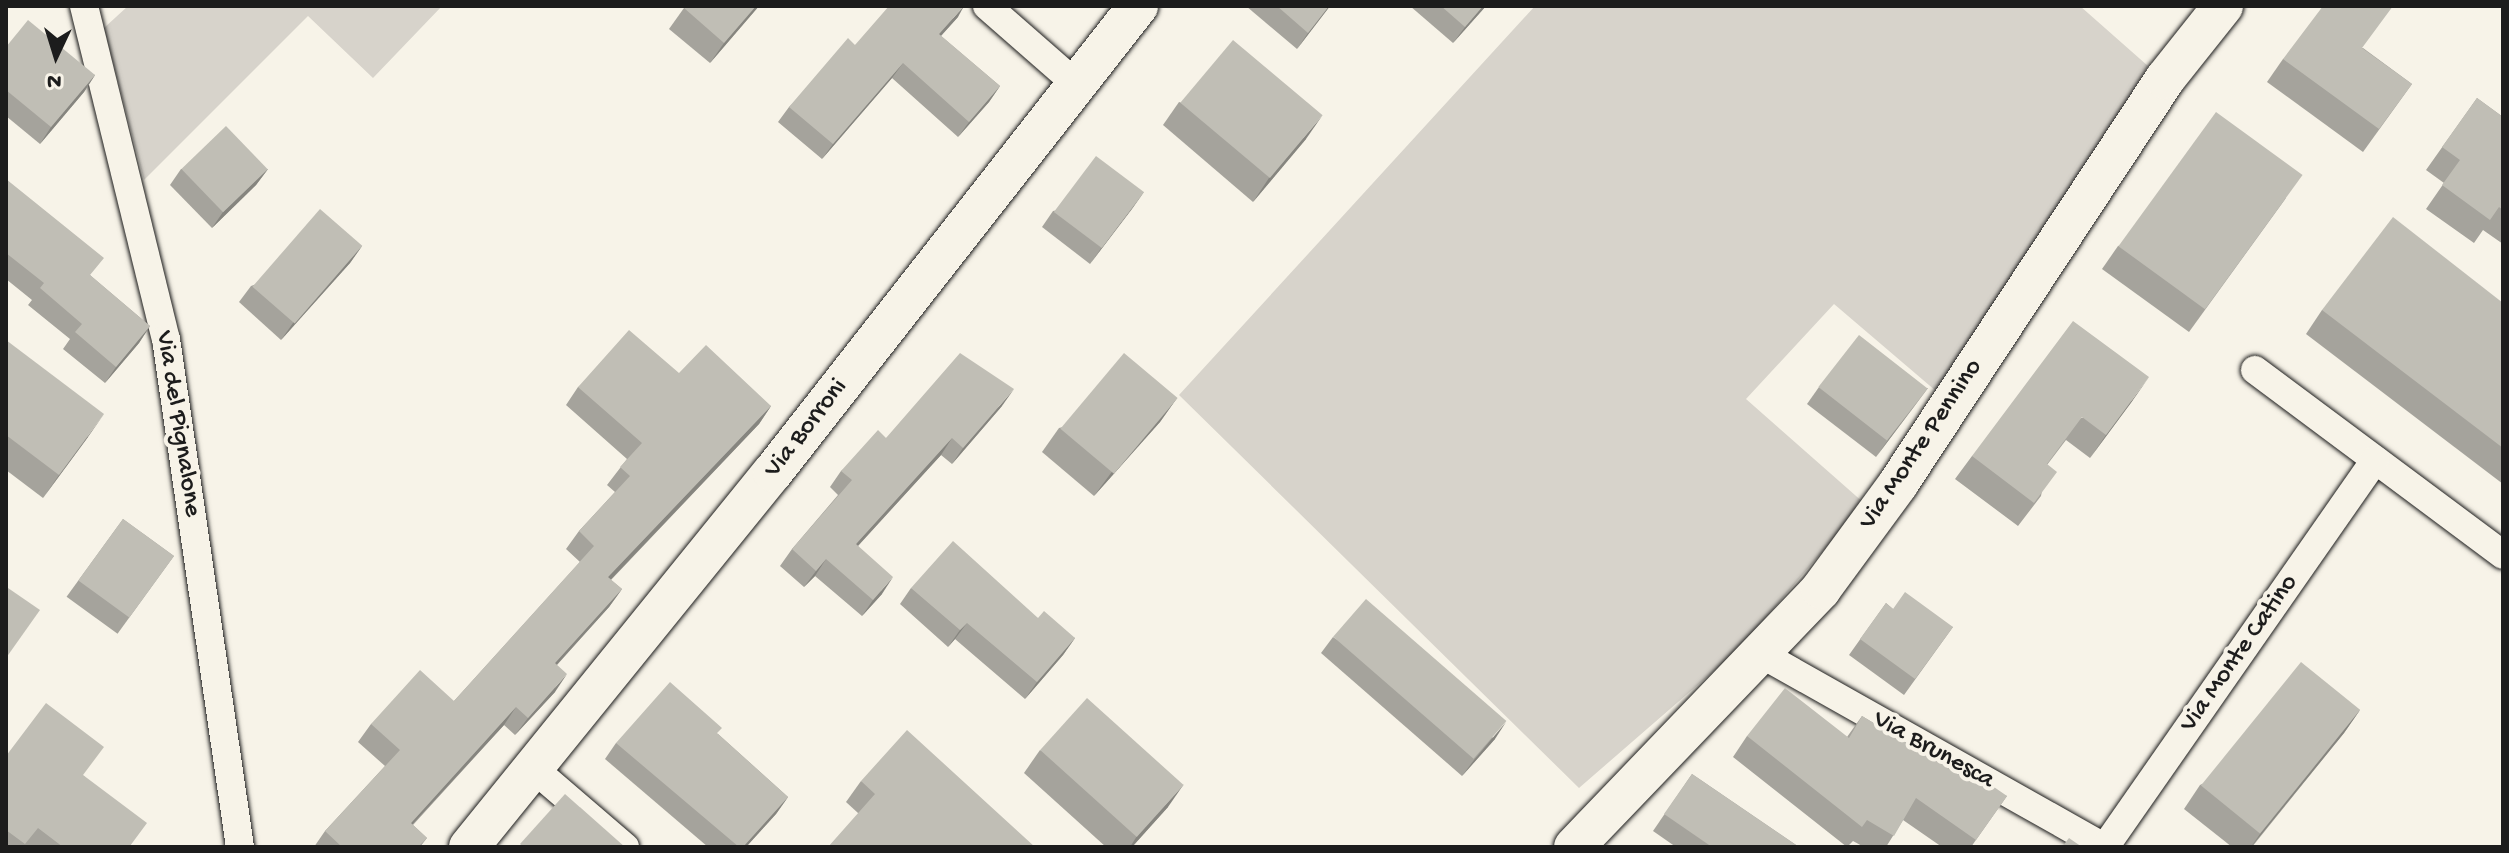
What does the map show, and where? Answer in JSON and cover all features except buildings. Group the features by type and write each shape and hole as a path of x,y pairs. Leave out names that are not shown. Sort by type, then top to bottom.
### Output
{"street":[{"name":"Via del Pignalone","path":"84,6 166,339 240,847"},
{"path":"987,6 1075,83"},
{"name":"Via Borroni","path":"469,847 1138,6"},
{"name":"Via Monte Pennino","path":"1574,847 1763,655 1821,589 1898,484 2165,79 2223,6"},
{"path":"2255,370 2503,555"},
{"name":"Via Monte Catino","path":"2104,847 2375,460"},
{"name":"Via Brunesca","path":"1763,655 2104,847"},
{"path":"534,769 625,847"}],"shaded area":[{"path":"128,6 442,6 373,78 308,16 144,180 104,28"},
{"path":"1535,6 2080,6 2148,66 1943,397 1834,304 1746,399 1864,503 1738,650 1579,788 1179,395"}]}
